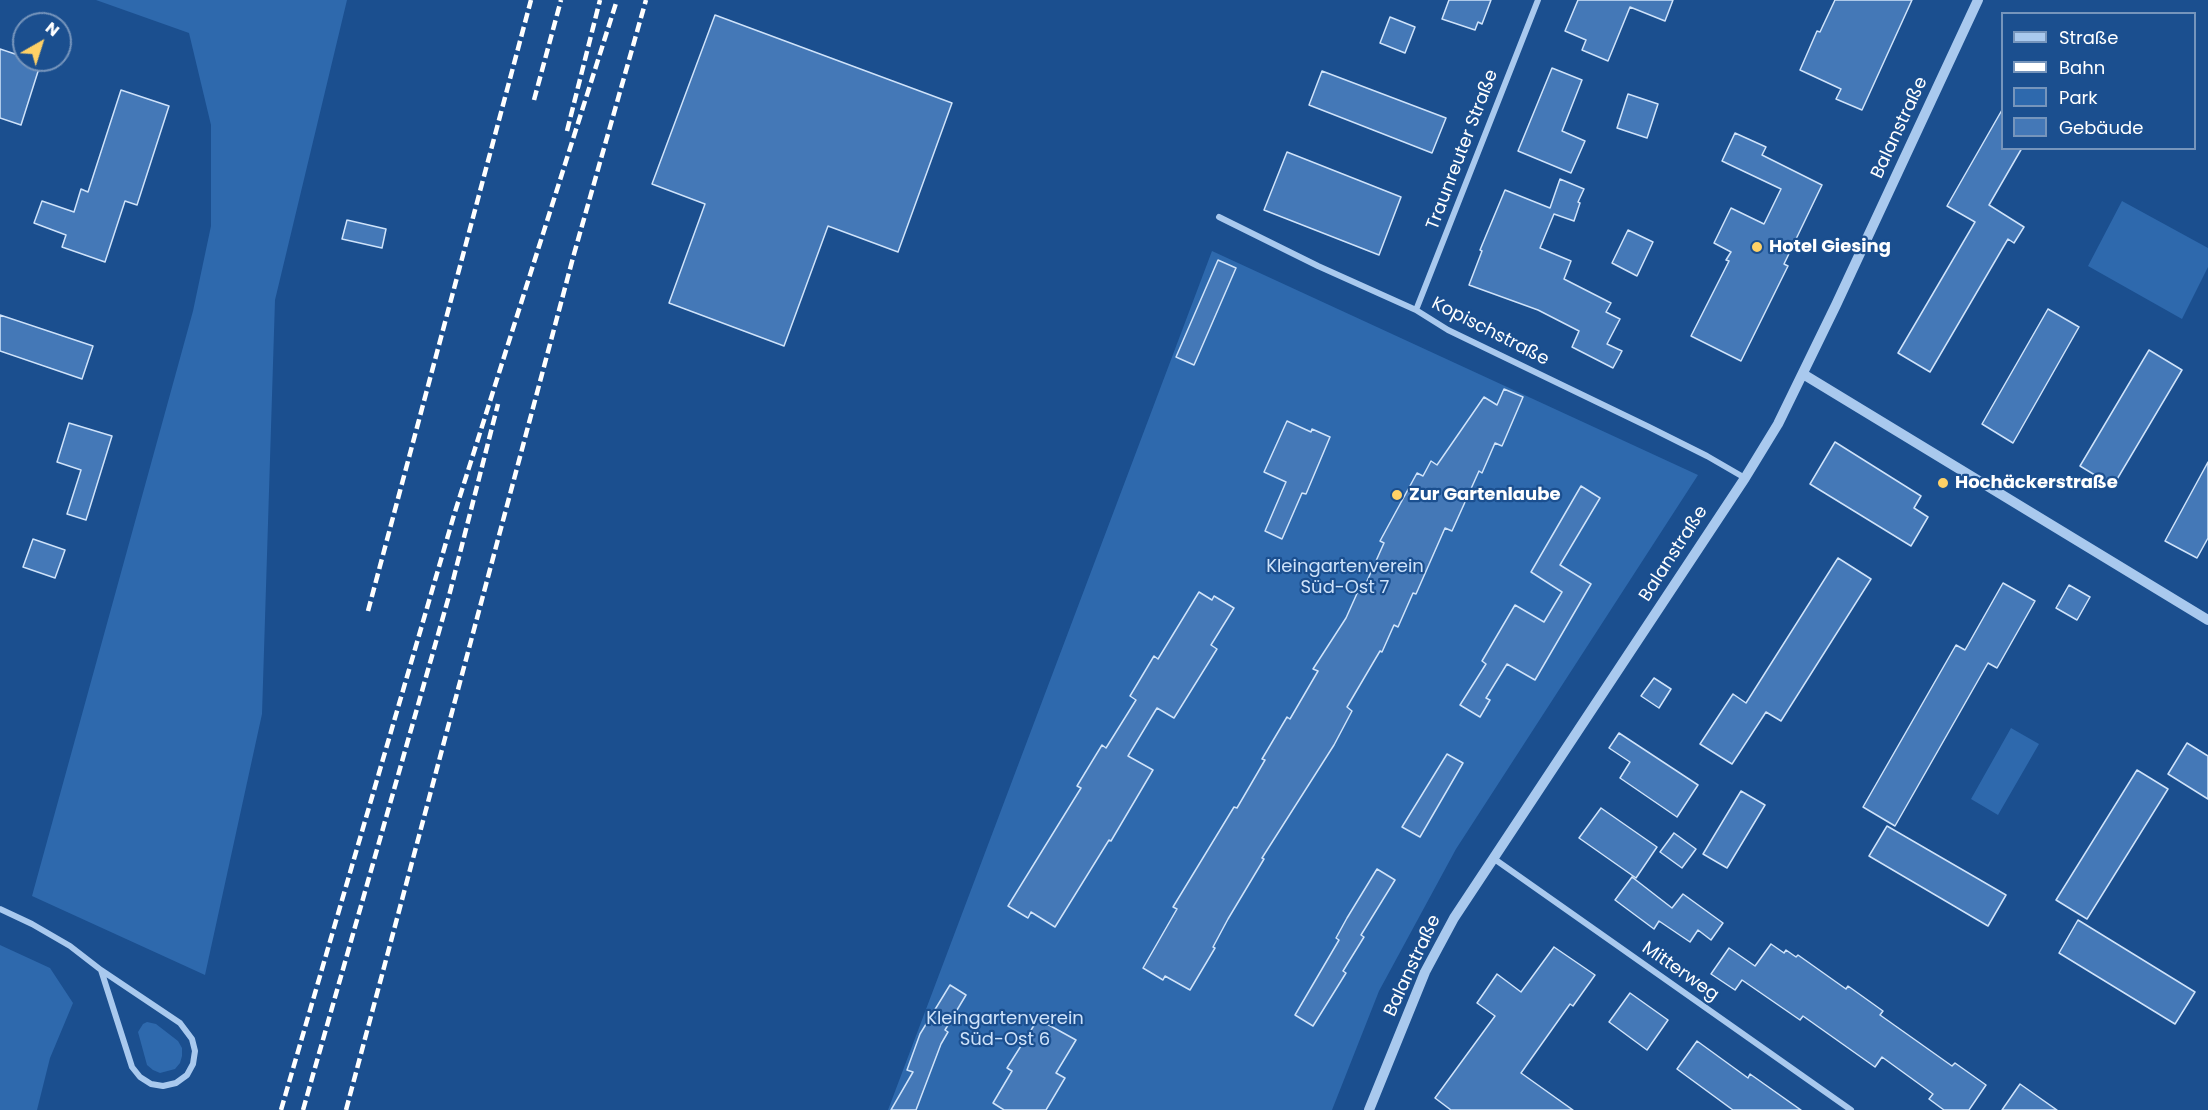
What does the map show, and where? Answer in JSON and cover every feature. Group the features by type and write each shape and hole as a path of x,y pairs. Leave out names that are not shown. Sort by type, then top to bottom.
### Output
{"street":[{"name":"Traunreuter Straße","path":"1416,310 1538,0"},
{"name":"Balanstraße","path":"1369,1110 1425,972 1454,918 1745,478 1778,424 1978,0"},
{"name":"Kopischstraße","path":"1219,217 1318,266 1416,310 1449,330 1707,456 1745,478"},
{"path":"1803,374 2208,619"},
{"name":"Mitterweg","path":"1492,858 1851,1110"},
{"path":"0,909 70,946 101,970 180,1023 192,1039 195,1051 193,1064 187,1075 176,1083 163,1086 151,1084 140,1077 132,1067 101,970"}],"green space":[{"path":"96,0 347,0 275,300 262,714 205,975 32,896 193,311 211,226 211,125 189,33"},
{"path":"2122,201 2208,248 2208,267 2182,319 2088,266"},
{"name":"Kleingartenverein Süd-Ost 7","path":"1212,251 1698,475 1456,849 1379,991 1332,1110 888,1110"},
{"path":"2011,728 2039,744 1998,815 1971,799"},
{"path":"0,945 50,968 73,1003 50,1058 37,1110 0,1110"},
{"path":"147,1022 156,1024 178,1041 182,1048 182,1056 175,1069 160,1073 147,1065 138,1032"}],"building":[{"path":"1449,0 1491,0 1482,24 1478,22 1475,30 1442,19"},
{"path":"1578,0 1673,0 1665,21 1630,7 1608,61 1582,50 1586,40 1565,31"},
{"path":"1835,0 1912,0 1862,110 1836,99 1841,89 1800,70 1817,31 1820,32"},
{"path":"715,15 952,103 898,252 828,226 784,346 669,303 705,204 652,184"},
{"path":"1390,17 1415,27 1405,53 1380,43"},
{"path":"0,49 12,53 12,72 38,72 21,125 0,118"},
{"path":"1552,68 1582,80 1562,131 1585,141 1571,173 1518,151"},
{"path":"1322,71 1446,118 1432,153 1309,105"},
{"path":"121,90 169,106 137,205 125,201 105,262 62,247 66,235 34,223 42,201 74,212 81,189 88,192"},
{"path":"1628,94 1658,104 1647,138 1617,128"},
{"path":"2001,112 2001,150 2021,150 1989,205 2024,227 2014,243 2008,239 1930,372 1898,353 1975,222 1947,206"},
{"path":"1735,133 1766,147 1762,155 1822,185 1784,264 1788,266 1741,361 1691,336 1729,261 1726,260 1731,252 1714,243 1731,208 1764,224 1781,189 1722,161"},
{"path":"1287,152 1401,197 1379,255 1264,210"},
{"path":"1560,179 1584,189 1578,202 1580,203 1574,221 1554,214 1540,248 1571,261 1564,279 1611,303 1606,312 1620,319 1607,344 1622,351 1613,368 1572,347 1579,331 1538,310 1469,285 1482,251 1480,250 1505,190 1550,208"},
{"path":"347,220 386,229 382,248 342,239"},
{"path":"1628,230 1653,242 1637,276 1612,263"},
{"path":"1218,260 1236,268 1194,365 1176,357"},
{"path":"2048,309 2079,327 2013,443 1982,424"},
{"path":"0,315 93,346 82,379 0,351"},
{"path":"2149,350 2182,370 2113,486 2080,466"},
{"path":"1504,389 1523,397 1502,446 1495,443 1482,473 1479,471 1452,531 1445,528 1416,594 1413,593 1398,627 1394,625 1382,652 1380,651 1347,707 1352,711 1334,745 1262,858 1264,859 1228,919 1213,947 1215,948 1190,990 1165,976 1163,980 1143,968 1177,909 1173,907 1234,807 1237,808 1265,760 1262,759 1287,717 1290,719 1318,671 1313,669 1346,618 1359,589 1363,590 1384,543 1380,541 1417,473 1423,476 1431,461 1437,465 1484,397 1497,405"},
{"path":"1287,421 1311,432 1312,429 1330,437 1306,494 1302,493 1282,539 1265,531 1286,482 1264,472"},
{"path":"69,423 112,436 86,520 67,514 81,470 57,462"},
{"path":"1835,442 1921,496 1914,508 1928,517 1911,546 1810,484"},
{"path":"2208,462 2208,538 2197,558 2165,541"},
{"path":"1581,486 1600,498 1560,565 1591,584 1535,680 1507,664 1486,698 1490,700 1480,717 1460,705 1486,664 1482,661 1515,605 1544,622 1562,592 1531,572"},
{"path":"33,539 65,550 55,578 23,567"},
{"path":"1838,558 1871,579 1781,721 1766,712 1732,764 1700,744 1733,694 1746,703"},
{"path":"2003,583 2035,601 1997,668 1988,663 1895,826 1863,807 1956,645 1965,650"},
{"path":"2069,585 2090,597 2077,620 2056,608"},
{"path":"1199,592 1212,600 1214,596 1234,608 1211,645 1217,649 1174,718 1157,708 1128,756 1153,770 1111,841 1109,840 1055,927 1031,912 1028,918 1008,906 1081,788 1077,786 1102,745 1106,748 1136,700 1130,696 1154,656 1158,659"},
{"path":"1654,678 1671,689 1659,708 1641,696"},
{"path":"1619,733 1698,785 1677,817 1620,778 1630,762 1609,748"},
{"path":"2187,743 2208,756 2208,799 2168,774"},
{"path":"1447,754 1463,763 1420,837 1402,827"},
{"path":"2137,770 2168,789 2087,919 2056,900"},
{"path":"1741,791 1765,805 1727,868 1703,854"},
{"path":"1601,808 1657,847 1636,878 1579,838"},
{"path":"1887,826 2006,895 1988,926 1869,856"},
{"path":"1674,833 1696,849 1682,868 1660,852"},
{"path":"1377,869 1395,880 1361,935 1364,937 1343,971 1346,973 1313,1026 1295,1015 1339,940 1336,938 1347,918"},
{"path":"1632,877 1672,908 1683,894 1723,923 1711,940 1698,930 1690,942 1659,921 1654,929 1615,900"},
{"path":"2078,920 2195,992 2175,1024 2059,953"},
{"path":"1771,944 1784,953 1786,950 1796,957 1798,955 1846,989 1848,986 1883,1011 1880,1015 1952,1066 1955,1063 1986,1085 1969,1110 1944,1110 1929,1099 1933,1094 1882,1057 1875,1067 1803,1016 1800,1020 1742,980 1735,990 1711,974 1729,948 1755,966"},
{"path":"1554,947 1595,975 1573,1006 1570,1004 1521,1073 1573,1110 1451,1110 1435,1098 1495,1016 1477,1003 1497,974 1521,992"},
{"path":"950,985 966,995 945,1030 948,1032 941,1044 916,1110 891,1110 913,1072 907,1070 920,1034"},
{"path":"1630,993 1668,1020 1647,1050 1609,1022"},
{"path":"1038,1019 1076,1040 1056,1073 1065,1078 1046,1110 1004,1110 993,1103 1012,1071 1007,1068"},
{"path":"1697,1041 1748,1078 1750,1074 1801,1110 1733,1110 1677,1069"},
{"path":"2020,1084 2057,1110 2002,1110"}],"railway":[{"path":"368,611 531,0"},
{"path":"534,100 561,0"},
{"path":"567,131 600,0"},
{"path":"281,1110 454,515 617,0"},
{"path":"346,1110 574,254 646,0"},
{"path":"303,1110 449,596 498,404"}],"place":[{"name":"Hotel Giesing","path":"1757,247"},
{"name":"Hochäckerstraße","path":"1943,483"},
{"name":"Zur Gartenlaube","path":"1397,495"}],"park label":[{"name":"Kleingartenverein Süd-Ost 6","path":"1005,1029"}]}
